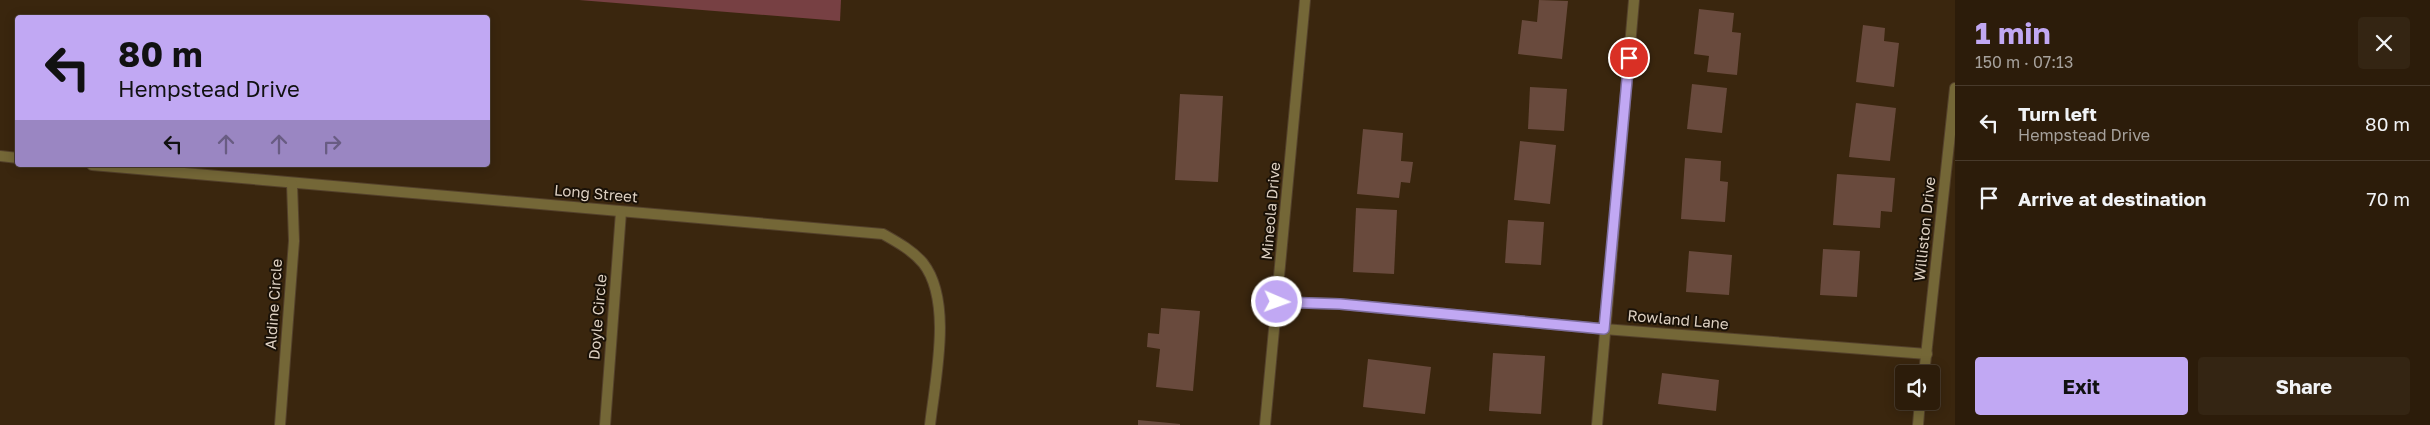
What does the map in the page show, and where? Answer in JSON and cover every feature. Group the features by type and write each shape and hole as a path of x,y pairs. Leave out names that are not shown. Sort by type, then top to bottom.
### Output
{"street":[{"name":"Mineola Drive","path":"1265,425 1305,0"},
{"path":"1597,425 1634,0"},
{"name":"Williston Drive","path":"1925,365 1955,88"},
{"path":"0,156 15,158"},
{"name":"Long Street","path":"113,167 621,212 857,230 883,234 910,250 924,264 933,281 940,308 930,425"},
{"name":"Aldine Circle","path":"280,425 294,241 292,184"},
{"name":"Doyle Circle","path":"605,425 621,212"},
{"name":"Rowland Lane","path":"1277,302 1340,304 1604,329 1927,354"},
{"path":"1918,425 1919,410"}],"shaded area":[{"path":"579,0 841,0 840,21"}],"building":[{"path":"1539,0 1568,1 1562,59 1518,54 1522,20 1537,22"},
{"path":"1699,9 1734,13 1732,32 1741,33 1737,75 1707,72 1709,56 1694,54"},
{"path":"1863,25 1885,28 1884,41 1899,43 1894,87 1856,82"},
{"path":"1692,84 1727,88 1722,133 1687,129"},
{"path":"1530,87 1567,89 1564,131 1528,129"},
{"path":"1180,94 1223,96 1218,182 1175,180"},
{"path":"1856,103 1896,108 1890,161 1849,157"},
{"path":"1363,129 1403,133 1401,161 1413,162 1410,183 1401,182 1399,198 1357,194"},
{"path":"1520,141 1556,145 1550,204 1514,200"},
{"path":"1685,158 1721,161 1720,181 1728,182 1725,222 1681,219"},
{"path":"1837,174 1895,178 1892,212 1881,211 1880,228 1833,225"},
{"path":"1356,208 1397,210 1394,274 1353,272"},
{"path":"1508,220 1544,222 1541,265 1505,263"},
{"path":"1823,249 1860,251 1857,297 1820,295"},
{"path":"1689,251 1732,255 1729,295 1686,292"},
{"path":"1161,308 1200,311 1193,391 1156,387 1160,349 1147,347 1148,333 1159,334"},
{"path":"1493,353 1545,356 1541,414 1489,411"},
{"path":"1368,359 1431,367 1425,414 1363,407"},
{"path":"1662,373 1719,380 1716,411 1658,404"},
{"path":"1138,420 1180,424 1180,425 1138,425"}],"route":[{"path":"1277,302 1340,304 1604,329 1629,58"}]}
